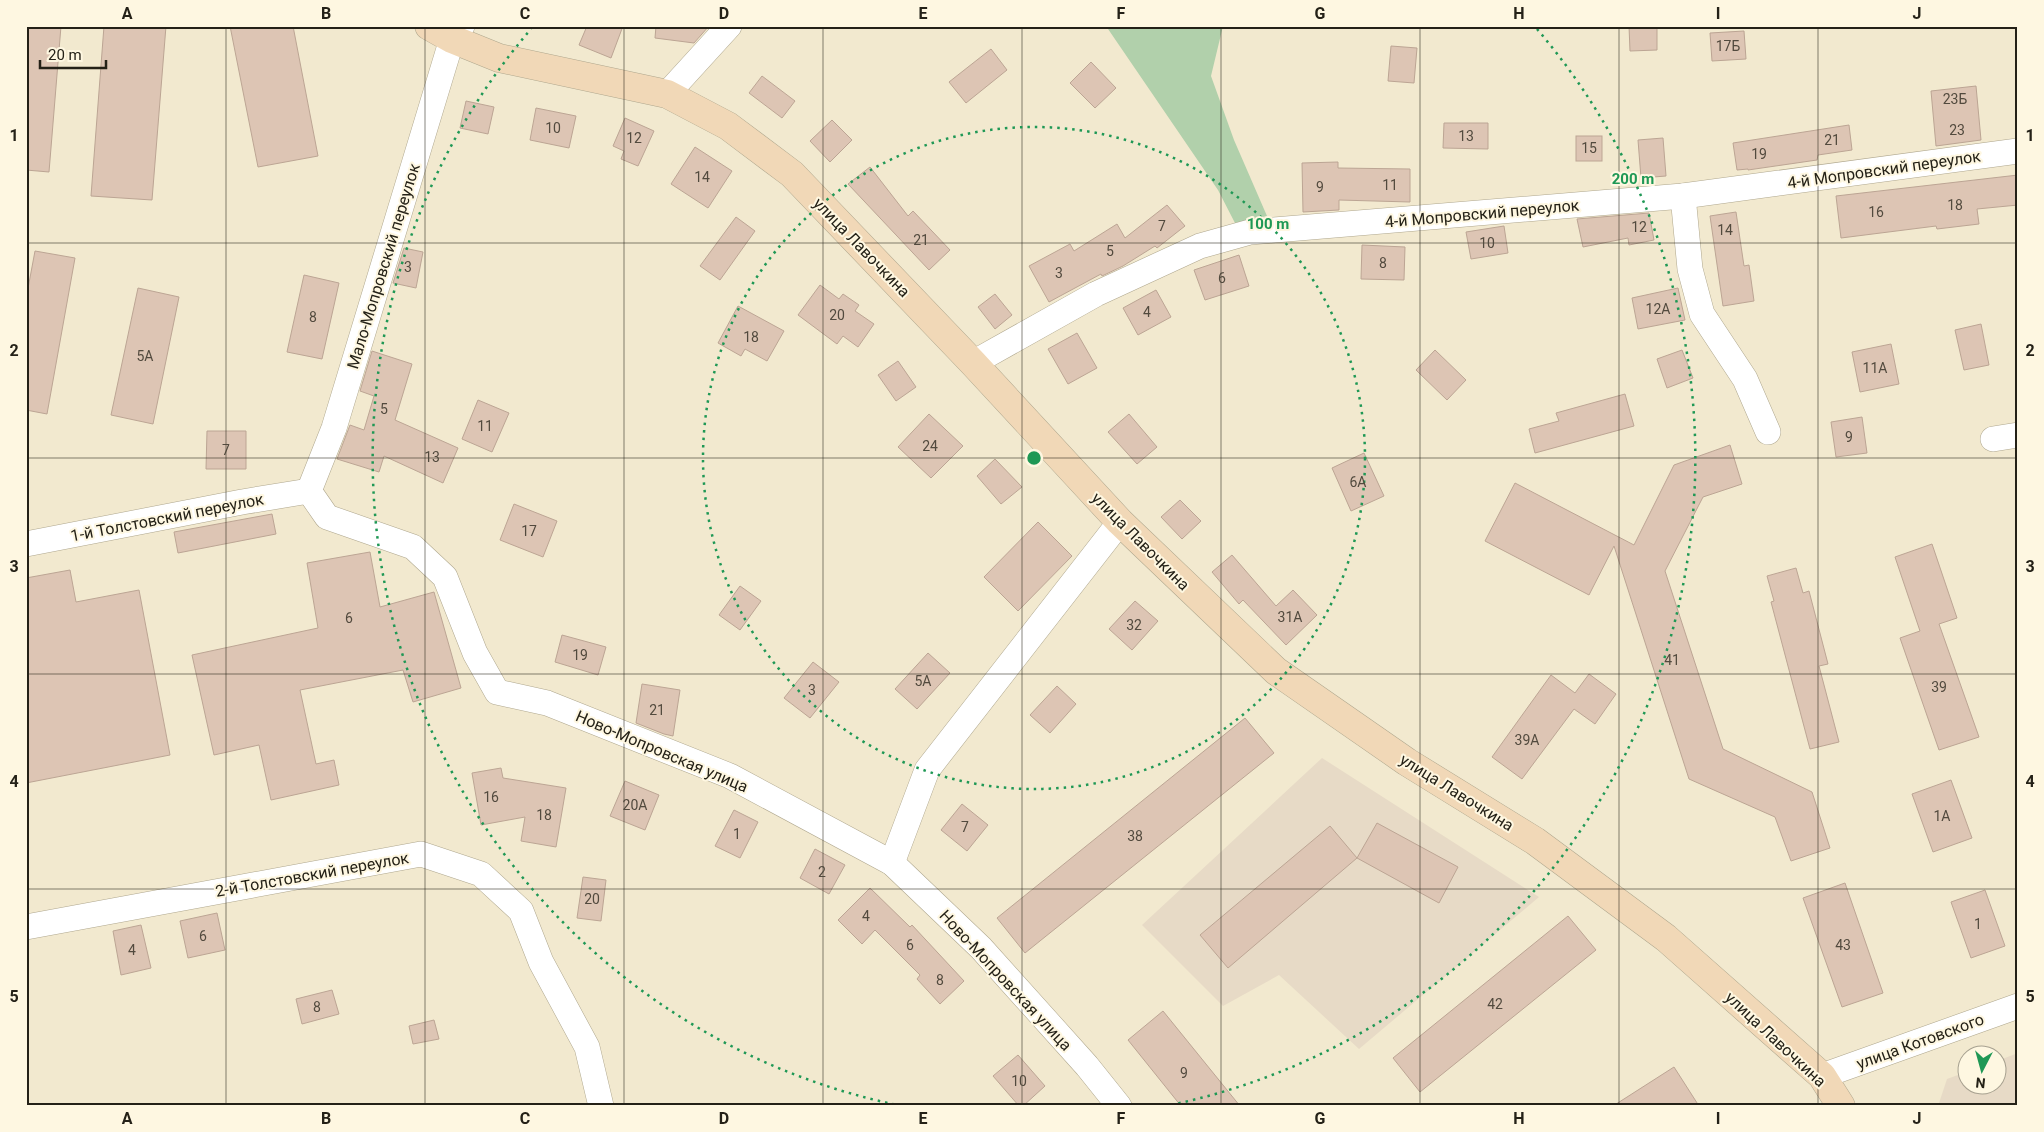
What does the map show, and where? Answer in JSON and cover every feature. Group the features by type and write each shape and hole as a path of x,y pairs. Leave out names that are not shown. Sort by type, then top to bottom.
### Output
{"main road":[{"name":"улица Лавочкина","path":"448,31 499,58 667,94 728,126 792,174 973,363 1120,522 1276,671 1407,762 1535,841 1666,938 1822,1076 1841,1106"}],"street":[{"path":"667,94 729,26"},
{"name":"Мало-Мопровский переулок","path":"308,491 334,428 448,31"},
{"name":"4-й Мопровский переулок","path":"973,363 1105,290 1200,246 1250,232 1683,196 2018,151"},
{"path":"1683,196 1690,270 1702,314 1745,379 1768,432"},
{"path":"1993,439 2018,435"},
{"name":"1-й Толстовский переулок","path":"26,544 308,491"},
{"name":"Ново-Мопровская улица","path":"308,491 327,517 413,546 445,576 475,653 497,692 547,703 730,776 892,863 981,948 1087,1066 1119,1106"},
{"path":"892,863 927,770 1120,522"},
{"name":"2-й Толстовский переулок","path":"26,927 421,854 481,874 521,911 541,962 587,1047 601,1106"},
{"name":"улица Котовского","path":"1822,1076 2018,1006"}],"shaded area":[{"path":"1322,758 1539,897 1359,1049 1279,975 1223,1006 1142,925"},
{"path":"2018,1053 2018,1106 1938,1106 1947,1079 1956,1076 1956,1094 2006,1094 2006,1058"}],"green space":[{"path":"1106,26 1223,26 1211,76 1234,140 1267,216 1235,223 1218,190"}],"building":[{"path":"26,26 61,26 49,172 26,170"},
{"path":"104,26 166,26 152,200 91,196"},
{"path":"230,26 293,26 318,156 258,167"},
{"path":"587,26 623,26 611,58 579,45"},
{"path":"656,26 709,26 694,43 655,38"},
{"path":"1629,26 1657,26 1657,50 1630,51"},
{"path":"1744,31 1746,59 1712,61 1710,33"},
{"path":"1391,46 1417,48 1414,83 1388,81"},
{"path":"991,49 1007,70 966,103 949,82"},
{"path":"1091,62 1116,88 1095,108 1070,83"},
{"path":"762,76 795,101 782,118 749,93"},
{"path":"1976,86 1981,140 1936,146 1931,91"},
{"path":"466,101 494,107 488,134 460,128"},
{"path":"536,108 576,116 569,148 530,140"},
{"path":"625,118 654,131 638,166 621,159 624,151 613,146"},
{"path":"832,120 852,140 830,162 810,141"},
{"path":"1444,123 1488,123 1488,149 1443,148"},
{"path":"1849,125 1852,150 1818,155 1817,160 1737,170 1733,143"},
{"path":"1576,136 1602,136 1602,161 1576,161"},
{"path":"1663,138 1666,176 1641,178 1638,140"},
{"path":"695,147 732,171 708,208 671,184"},
{"path":"1338,162 1338,168 1410,169 1410,202 1339,200 1339,210 1303,212 1302,163"},
{"path":"870,167 908,216 913,211 950,250 929,270 848,184"},
{"path":"2018,175 2018,205 1977,209 1979,224 1937,229 1936,226 1841,238 1836,196"},
{"path":"1167,205 1185,226 1157,248 1155,246 1123,266 1102,276 1101,274 1049,302 1029,266 1070,244 1074,251 1117,224 1125,238"},
{"path":"1736,212 1744,266 1749,265 1754,301 1723,306 1710,216"},
{"path":"1649,213 1654,240 1629,245 1628,238 1583,247 1577,219"},
{"path":"736,217 755,231 720,280 700,266"},
{"path":"1504,226 1508,253 1471,259 1466,232"},
{"path":"1362,245 1405,247 1404,280 1361,279"},
{"path":"404,248 423,252 416,288 393,283"},
{"path":"35,251 75,258 47,414 26,410 26,299"},
{"path":"1239,255 1249,286 1205,300 1194,270"},
{"path":"304,275 339,283 322,359 287,352"},
{"path":"820,285 839,299 843,294 859,305 855,311 874,324 858,347 843,336 837,344 798,315"},
{"path":"138,288 179,297 153,424 111,415"},
{"path":"1678,288 1685,320 1638,329 1632,298"},
{"path":"1156,290 1171,317 1138,335 1123,308"},
{"path":"995,294 1012,315 995,329 978,307"},
{"path":"738,306 784,331 767,361 745,349 741,356 718,343"},
{"path":"1981,324 1989,365 1964,370 1955,330"},
{"path":"1077,333 1097,368 1068,384 1048,349"},
{"path":"1891,344 1899,384 1860,392 1852,352"},
{"path":"1435,350 1466,380 1447,400 1416,370"},
{"path":"1682,350 1693,378 1667,388 1657,359"},
{"path":"372,351 412,364 395,420 458,448 443,483 384,456 379,472 337,459 350,425 364,430 374,396 360,391"},
{"path":"898,361 916,387 896,401 878,375"},
{"path":"1625,394 1634,426 1535,453 1529,429 1559,421 1556,413"},
{"path":"478,400 509,413 492,452 462,439"},
{"path":"929,414 963,446 931,478 898,447"},
{"path":"1129,414 1157,447 1137,464 1108,432"},
{"path":"1862,417 1867,453 1836,457 1831,422"},
{"path":"207,431 246,431 246,469 206,469"},
{"path":"1730,445 1742,484 1703,497 1665,571 1723,749 1812,792 1830,848 1791,861 1775,817 1689,779 1614,546 1589,595 1485,541 1515,483 1634,545 1674,465"},
{"path":"1364,453 1384,496 1351,511 1332,468"},
{"path":"995,459 1022,487 1001,504 977,476"},
{"path":"1180,500 1201,521 1182,539 1161,517"},
{"path":"514,504 557,521 543,557 500,540"},
{"path":"272,514 276,534 178,553 174,532"},
{"path":"1038,522 1072,556 1018,611 984,577"},
{"path":"1932,544 1957,618 1939,624 1979,737 1939,750 1900,638 1920,631 1895,557"},
{"path":"370,552 380,607 434,592 461,688 413,702 403,670 300,690 316,764 334,760 339,785 271,800 259,745 214,755 192,655 318,628 307,563"},
{"path":"1232,555 1276,606 1293,590 1317,615 1286,645 1243,600 1239,604 1212,572"},
{"path":"1796,568 1803,593 1809,591 1828,664 1819,666 1839,742 1810,749 1771,602 1774,601 1767,576"},
{"path":"70,570 76,602 139,590 170,755 26,783 26,578"},
{"path":"740,586 761,601 740,630 719,615"},
{"path":"1135,601 1158,621 1132,650 1109,629"},
{"path":"562,635 606,647 598,675 555,662"},
{"path":"928,653 950,673 917,709 895,689"},
{"path":"813,662 839,682 810,718 784,698"},
{"path":"1589,674 1616,694 1595,724 1574,709 1522,779 1492,757 1551,675 1575,693"},
{"path":"642,684 680,690 673,736 636,723"},
{"path":"1057,686 1076,704 1050,733 1030,715"},
{"path":"1245,718 1274,753 1025,953 997,918"},
{"path":"501,768 503,778 566,788 556,847 521,841 525,817 481,825 472,773"},
{"path":"1951,780 1972,838 1933,852 1912,794"},
{"path":"625,781 659,795 645,830 610,816"},
{"path":"962,804 988,825 967,851 941,830"},
{"path":"734,810 758,822 740,858 715,846"},
{"path":"1377,823 1458,867 1439,903 1357,858"},
{"path":"1330,826 1357,858 1228,968 1200,935"},
{"path":"815,849 845,865 829,894 800,878"},
{"path":"583,877 606,880 601,921 577,918"},
{"path":"1845,883 1883,993 1842,1007 1803,898"},
{"path":"870,888 910,927 912,925 964,981 940,1004 917,979 920,975 875,930 862,944 838,920"},
{"path":"1985,890 2005,946 1971,958 1951,902"},
{"path":"217,913 225,950 188,958 180,921"},
{"path":"1568,916 1596,950 1420,1092 1393,1058"},
{"path":"141,925 151,968 121,975 113,931"},
{"path":"332,990 339,1014 302,1024 296,999"},
{"path":"1163,1011 1240,1106 1181,1106 1128,1040"},
{"path":"434,1020 439,1039 413,1044 409,1026"},
{"path":"1018,1055 1045,1086 1023,1106 1019,1106 993,1076"},
{"path":"1674,1067 1699,1106 1613,1106"}]}
